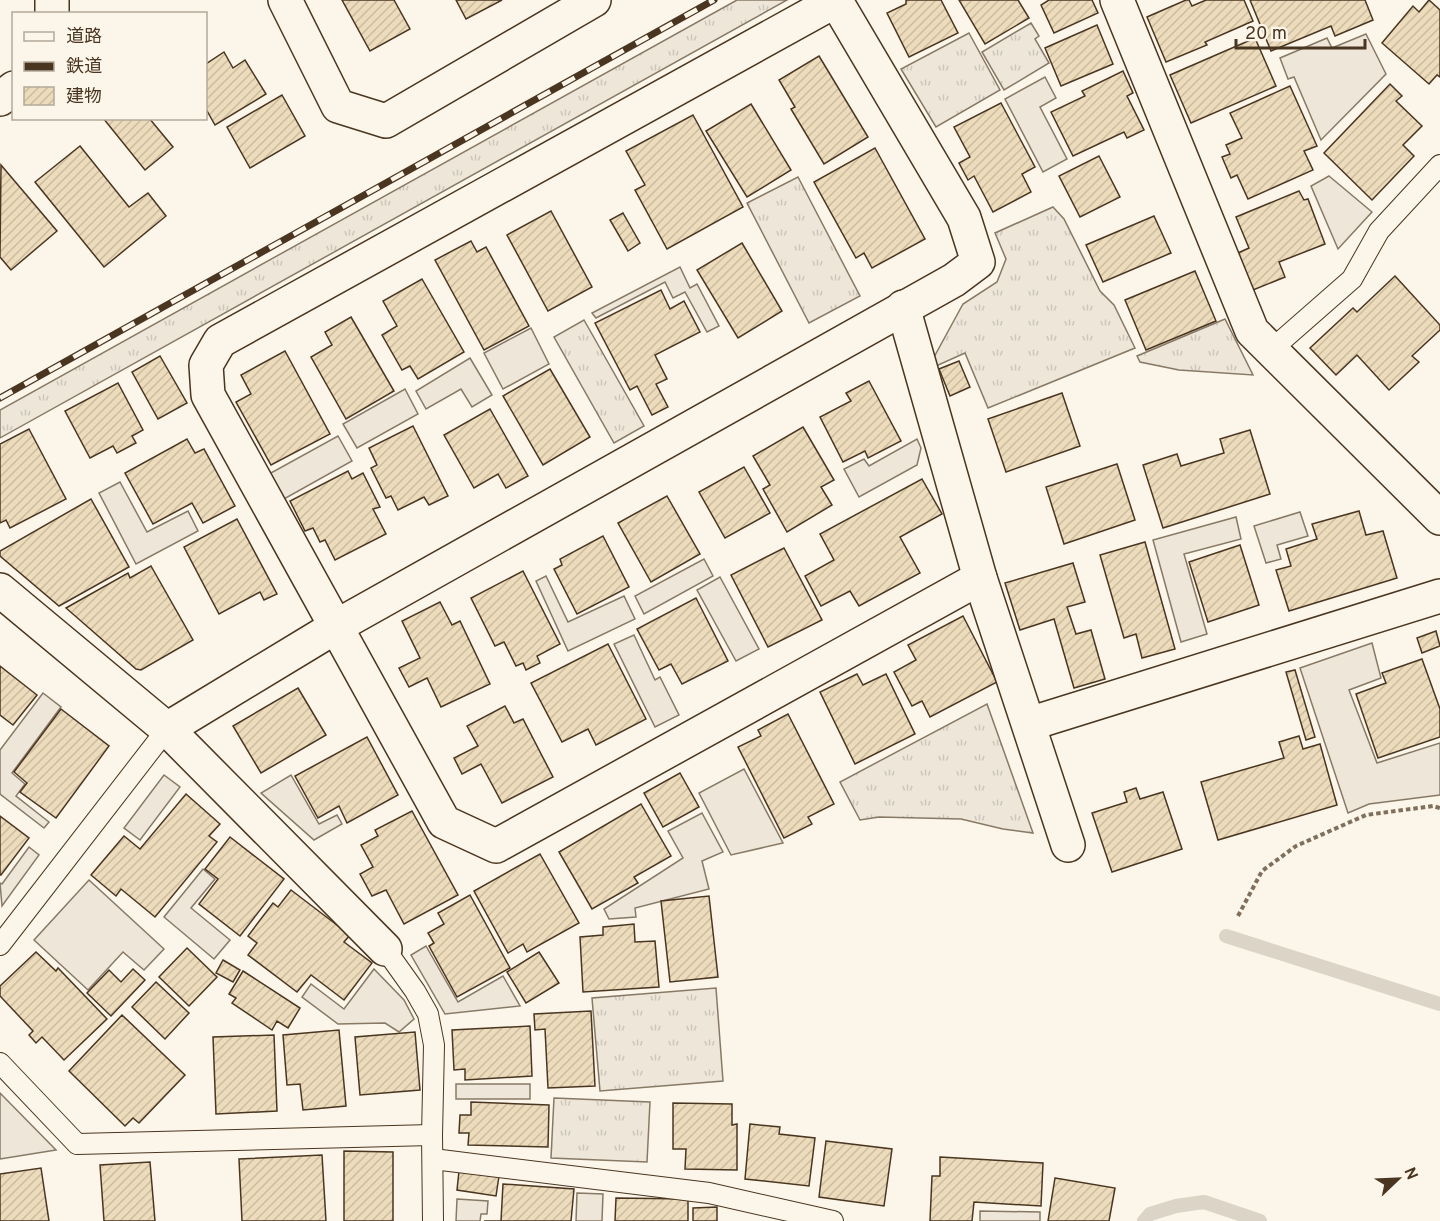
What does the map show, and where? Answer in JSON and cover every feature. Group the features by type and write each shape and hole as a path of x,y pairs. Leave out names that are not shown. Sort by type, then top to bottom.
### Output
{"street":[{"path":"285,0 338,106 386,121 594,0"},
{"path":"167,729 337,626 954,280 978,262 964,218 837,0 220,341 206,365 208,396 337,626 444,822 496,846 980,578"},
{"path":"1117,0 1252,331 1440,518"},
{"path":"0,99 12,90"},
{"path":"903,307 980,578 1068,845"},
{"path":"0,590 167,729 385,949"},
{"path":"1029,724 1440,596"}],"lane":[{"path":"1271,350 1352,279 1379,231 1440,165"},
{"path":"0,945 167,729"},
{"path":"385,949 416,991 428,1014 434,1046 433,1221"},
{"path":"0,1063 77,1144 432,1136"},
{"path":"434,1159 709,1193 833,1221"}],"path":[{"path":"1238,916 1262,872 1296,846 1366,815 1433,806 1440,808"}],"green space":[{"path":"737,0 787,0 0,438 0,410"},
{"path":"1031,23 1039,36 1035,39 1049,63 1004,90 982,52"},
{"path":"969,33 1000,90 936,127 901,69"},
{"path":"1366,34 1386,74 1321,140 1294,77 1288,79 1280,58 1327,38 1332,48"},
{"path":"1045,77 1056,98 1040,107 1067,159 1043,172 1005,99"},
{"path":"1329,176 1372,212 1338,249 1311,186"},
{"path":"798,177 860,296 809,323 747,203"},
{"path":"1053,207 1064,219 1100,291 1114,305 1135,348 988,408 965,353 936,366 933,359 963,304 997,282 1006,259 995,233"},
{"path":"680,267 690,288 697,284 719,326 707,332 685,292 673,298 665,282 596,318 592,313"},
{"path":"1225,319 1253,375 1179,370 1140,362 1137,356"},
{"path":"584,320 644,426 614,443 554,337"},
{"path":"531,328 549,364 503,389 484,353"},
{"path":"470,358 492,395 472,407 461,389 426,409 416,391"},
{"path":"405,389 418,414 357,448 343,424"},
{"path":"338,436 352,461 284,499 269,474"},
{"path":"917,439 921,448 917,465 859,497 844,469 864,459 869,466"},
{"path":"120,482 147,532 188,511 198,531 136,564 99,493"},
{"path":"1300,512 1308,536 1277,545 1281,559 1266,563 1254,526"},
{"path":"1236,517 1241,539 1184,554 1207,634 1181,642 1153,540"},
{"path":"704,559 713,576 644,614 635,596"},
{"path":"546,576 568,622 624,596 635,619 568,651 536,581"},
{"path":"720,577 759,649 736,661 697,590"},
{"path":"634,635 655,680 660,677 679,715 655,727 614,644"},
{"path":"1372,643 1381,678 1349,690 1377,763 1440,743 1440,795 1369,804 1348,813 1300,668"},
{"path":"43,693 61,707 12,773 25,784 16,796 49,822 44,828 0,794 0,750"},
{"path":"987,704 1033,833 961,819 879,817 860,820 840,782"},
{"path":"744,769 783,843 731,855 699,793"},
{"path":"164,775 180,787 140,840 124,828"},
{"path":"291,775 319,824 337,815 342,824 314,840 261,793"},
{"path":"702,813 723,852 702,861 709,889 635,908 636,917 609,919 604,909 683,858 668,831"},
{"path":"29,847 39,855 2,906 0,883 2,884"},
{"path":"203,869 215,879 191,908 230,940 214,959 164,917"},
{"path":"89,880 164,949 144,970 123,952 88,990 34,940"},
{"path":"426,946 458,1002 503,976 520,1006 445,1014 411,955"},
{"path":"374,969 404,1000 414,1019 399,1032 385,1023 338,1024 302,997 311,984 344,1009"},
{"path":"716,988 723,1081 600,1091 592,998"},
{"path":"456,1084 530,1084 530,1099 456,1099"},
{"path":"0,1093 56,1150 0,1159"},
{"path":"554,1098 650,1102 647,1162 551,1158"},
{"path":"577,1193 603,1194 602,1221 576,1221"},
{"path":"457,1199 488,1201 487,1214 481,1214 480,1221 456,1221"},
{"path":"980,1211 1040,1212 1040,1221 980,1221"}],"building":[{"path":"342,0 394,0 410,29 370,51"},
{"path":"456,0 502,0 466,19"},
{"path":"906,0 941,0 958,33 909,57 887,13 906,4"},
{"path":"959,0 1018,0 1029,18 985,44"},
{"path":"1049,0 1092,0 1098,13 1054,33 1041,5"},
{"path":"1189,0 1192,6 1206,0 1244,0 1253,21 1205,42 1207,45 1166,62 1147,17"},
{"path":"1250,0 1365,0 1373,20 1335,36 1331,26 1271,51"},
{"path":"1429,0 1440,10 1440,77 1437,75 1429,84 1382,43 1413,6 1419,12"},
{"path":"1097,25 1113,64 1061,86 1045,48"},
{"path":"1255,38 1276,86 1191,123 1170,75"},
{"path":"224,52 233,68 245,60 266,94 215,125 207,111 207,63"},
{"path":"819,56 868,137 824,164 791,109 795,107 779,80"},
{"path":"1123,71 1133,93 1127,96 1144,130 1127,138 1124,132 1073,156 1051,112 1085,96 1082,91"},
{"path":"1390,84 1402,96 1396,101 1422,126 1403,145 1414,156 1372,200 1324,153"},
{"path":"1290,86 1317,146 1304,151 1313,170 1248,199 1237,175 1231,178 1222,157 1230,154 1226,145 1242,138 1230,113"},
{"path":"282,95 305,136 250,168 227,127"},
{"path":"1001,103 1035,167 1022,174 1031,192 993,212 974,176 968,180 959,163 970,157 954,127"},
{"path":"751,104 791,170 747,197 706,131"},
{"path":"693,115 743,207 667,249 635,190 645,185 626,151"},
{"path":"105,120 151,120 173,147 145,170"},
{"path":"80,146 129,207 148,193 166,216 104,267 35,182"},
{"path":"875,148 925,239 872,268 864,253 856,258 814,182"},
{"path":"1099,156 1120,197 1080,217 1059,176"},
{"path":"1,165 57,231 11,270 0,257"},
{"path":"1299,191 1304,200 1308,199 1325,244 1279,262 1285,277 1253,290 1238,253 1249,248 1236,217"},
{"path":"551,211 592,287 548,311 507,235"},
{"path":"623,213 640,243 628,251 610,220"},
{"path":"1154,216 1171,253 1103,282 1086,245"},
{"path":"471,241 477,252 486,247 529,326 484,350 435,260"},
{"path":"742,243 782,311 738,338 697,270"},
{"path":"1195,271 1216,321 1146,350 1125,300"},
{"path":"1395,276 1440,325 1440,330 1412,356 1419,362 1389,390 1357,355 1336,375 1310,348 1353,308 1357,312"},
{"path":"422,279 464,352 418,379 410,366 402,370 382,335 397,326 383,301"},
{"path":"661,290 670,309 684,301 700,332 655,355 667,379 656,384 668,407 652,415 637,386 630,390 595,323"},
{"path":"351,317 394,391 346,419 311,357 332,345 325,332"},
{"path":"285,351 330,434 271,465 236,402 251,394 241,375"},
{"path":"160,356 187,403 158,419 132,372"},
{"path":"959,361 970,387 950,396 939,369"},
{"path":"550,369 590,437 543,465 503,396"},
{"path":"869,381 901,441 868,458 865,451 843,462 820,417 851,401 846,393"},
{"path":"118,383 143,430 132,436 136,443 117,453 113,446 90,458 65,411"},
{"path":"1062,393 1080,446 1006,472 988,419"},
{"path":"490,409 528,476 506,488 498,474 474,488 444,435"},
{"path":"413,426 448,496 429,505 424,497 398,510 391,496 386,498 371,468 377,465 369,448"},
{"path":"803,427 834,480 821,487 832,505 787,532 763,489 770,485 753,456"},
{"path":"29,429 66,499 10,528 6,520 0,523 0,444"},
{"path":"1250,430 1270,494 1163,528 1143,465 1177,454 1181,466 1224,453 1220,439"},
{"path":"187,439 195,453 204,449 235,506 203,523 192,503 153,524 125,473"},
{"path":"1117,464 1135,520 1064,544 1046,487"},
{"path":"744,467 770,513 725,538 699,492"},
{"path":"348,471 352,479 363,473 380,507 373,509 386,534 335,560 325,540 320,542 313,528 305,531 290,501"},
{"path":"922,479 942,514 900,537 920,573 859,606 850,591 821,606 805,576 834,560 820,534"},
{"path":"667,496 700,554 651,582 618,523"},
{"path":"91,499 129,567 59,606 0,556 0,551"},
{"path":"1359,511 1366,535 1383,531 1397,578 1289,611 1276,570 1291,566 1286,549 1317,539 1312,524"},
{"path":"237,519 277,594 264,600 260,592 219,614 184,547"},
{"path":"603,536 629,587 577,614 554,569 562,565 560,559"},
{"path":"1145,542 1175,649 1142,658 1136,634 1124,638 1100,555"},
{"path":"1240,545 1259,605 1208,622 1189,562"},
{"path":"784,548 822,620 768,647 731,575"},
{"path":"1073,563 1085,602 1067,607 1076,634 1091,630 1105,679 1074,688 1054,619 1020,630 1005,583"},
{"path":"151,566 193,640 141,670 136,669 66,608 128,573 130,578"},
{"path":"523,571 560,644 537,656 540,663 526,670 523,663 516,666 504,642 495,646 471,598"},
{"path":"696,598 728,661 682,684 671,664 659,670 637,629"},
{"path":"440,602 452,625 460,621 490,684 441,707 427,678 409,687 399,668 420,658 402,621"},
{"path":"963,616 997,682 930,717 922,701 912,706 894,672 916,660 908,645"},
{"path":"1436,631 1440,646 1422,653 1417,638"},
{"path":"608,644 646,719 596,745 588,729 562,742 531,683"},
{"path":"1422,659 1440,709 1440,737 1378,758 1356,694 1386,683 1382,673"},
{"path":"0,666 37,695 13,725 0,715"},
{"path":"1295,670 1315,737 1306,740 1286,672"},
{"path":"857,674 863,685 886,674 915,734 855,764 820,692"},
{"path":"298,688 326,735 261,773 233,726"},
{"path":"505,706 514,723 523,719 553,777 502,803 481,764 462,774 454,758 478,746 467,726"},
{"path":"61,709 109,746 56,818 20,792 27,783 14,772"},
{"path":"788,714 834,804 808,817 812,824 784,838 738,747 761,736 758,730"},
{"path":"1299,736 1303,749 1320,744 1337,805 1218,840 1201,782 1284,758 1279,742"},
{"path":"367,737 398,795 347,823 339,806 318,818 295,776"},
{"path":"680,773 699,807 663,827 644,793"},
{"path":"1136,788 1140,799 1163,792 1182,849 1112,872 1092,813 1127,802 1124,792"},
{"path":"186,794 220,824 209,836 217,842 155,917 121,889 116,896 91,875 124,836 140,849"},
{"path":"641,804 671,856 634,877 638,883 592,909 559,852"},
{"path":"412,811 458,895 404,924 386,890 372,896 360,874 373,867 361,845 378,836 375,830"},
{"path":"0,816 29,838 1,875 0,875"},
{"path":"230,837 284,879 240,936 199,904 218,879 205,869"},
{"path":"540,854 579,923 527,952 523,944 508,953 474,891"},
{"path":"291,890 350,935 344,942 372,963 344,1000 311,975 297,992 248,955 257,943 248,936 273,903 278,907"},
{"path":"470,895 510,968 457,997 429,946 434,943 428,933 444,924 438,913"},
{"path":"709,896 718,977 670,982 661,901"},
{"path":"634,924 635,942 655,941 659,987 583,992 580,937 603,935 603,927"},
{"path":"187,948 217,977 189,1006 159,977"},
{"path":"36,952 56,971 58,968 107,1019 64,1060 42,1037 36,1043 29,1035 33,1031 0,996 0,986"},
{"path":"539,952 559,983 526,1003 507,972"},
{"path":"223,960 240,970 233,982 216,973"},
{"path":"133,969 145,980 111,1016 87,993 109,970 121,982"},
{"path":"243,971 300,1008 288,1028 277,1021 272,1030 232,1003 236,998 229,994"},
{"path":"156,982 189,1013 165,1039 132,1007"},
{"path":"591,1011 595,1086 548,1088 545,1029 535,1030 534,1014"},
{"path":"122,1015 185,1075 139,1123 133,1118 125,1126 69,1071"},
{"path":"530,1026 532,1076 465,1080 465,1069 454,1070 452,1030"},
{"path":"339,1030 346,1106 303,1110 300,1084 287,1085 283,1035"},
{"path":"415,1032 420,1090 360,1095 355,1037"},
{"path":"274,1035 277,1111 216,1114 213,1037"},
{"path":"471,1102 549,1105 548,1147 468,1145 469,1133 459,1133 460,1115 471,1115"},
{"path":"673,1103 732,1104 732,1125 737,1124 737,1170 685,1169 686,1149 673,1149"},
{"path":"750,1124 780,1127 779,1134 815,1138 809,1186 745,1179"},
{"path":"826,1141 892,1149 884,1206 819,1197"},
{"path":"344,1151 393,1152 393,1221 344,1221"},
{"path":"322,1155 326,1221 242,1221 239,1159"},
{"path":"940,1157 1043,1163 1041,1206 974,1202 972,1221 930,1221 932,1176 940,1176"},
{"path":"150,1162 155,1221 104,1221 100,1165"},
{"path":"41,1168 49,1221 0,1221 0,1174"},
{"path":"459,1171 499,1176 496,1196 457,1190"},
{"path":"1055,1178 1115,1188 1109,1221 1048,1221"},
{"path":"503,1184 574,1189 571,1221 501,1221"},
{"path":"616,1198 688,1199 688,1221 615,1221"},
{"path":"717,1207 717,1221 693,1221 693,1208"}],"waterway":[{"path":"1226,936 1440,1004"},
{"path":"1144,1221 1150,1214 1176,1206 1204,1202 1260,1221"}],"railway":[{"path":"0,398 714,0"}]}
